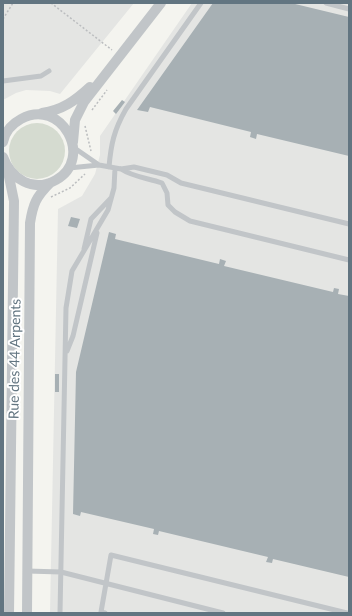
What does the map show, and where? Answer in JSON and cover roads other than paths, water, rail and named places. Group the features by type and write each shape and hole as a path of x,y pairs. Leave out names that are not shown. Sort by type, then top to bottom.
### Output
{"street":[{"path":"69,168 73,158 75,120 84,102 161,3"},
{"path":"3,142 5,132 15,122 26,116 54,112 64,107 105,74"},
{"path":"38,114 50,116 61,123 69,132 73,145"},
{"name":"Rue des 44 Arpents","path":"3,157 7,167 14,201 9,613"},
{"name":"Rue des 44 Arpents","path":"7,167 14,177 25,183 38,186 50,184"},
{"name":"Rue des 44 Arpents","path":"26,613 30,223 33,204 41,192 61,177 69,168"}],"lane":[{"path":"109,167 112,141 117,126 126,109 201,3"},
{"path":"326,3 349,9"},
{"path":"3,81 41,76 49,71"},
{"path":"73,145 99,165"},
{"path":"69,168 99,165 118,169 132,176 162,183 167,193 168,205 175,212 190,221 349,260"},
{"path":"118,169 134,167 167,176 181,183 349,224"},
{"path":"60,613 66,308 72,271 108,210 118,169"},
{"path":"83,253 91,219 112,197"},
{"path":"66,355 73,336 97,230"},
{"path":"104,613 102,612 111,555 347,613"},
{"path":"27,571 61,572 223,613"}]}
